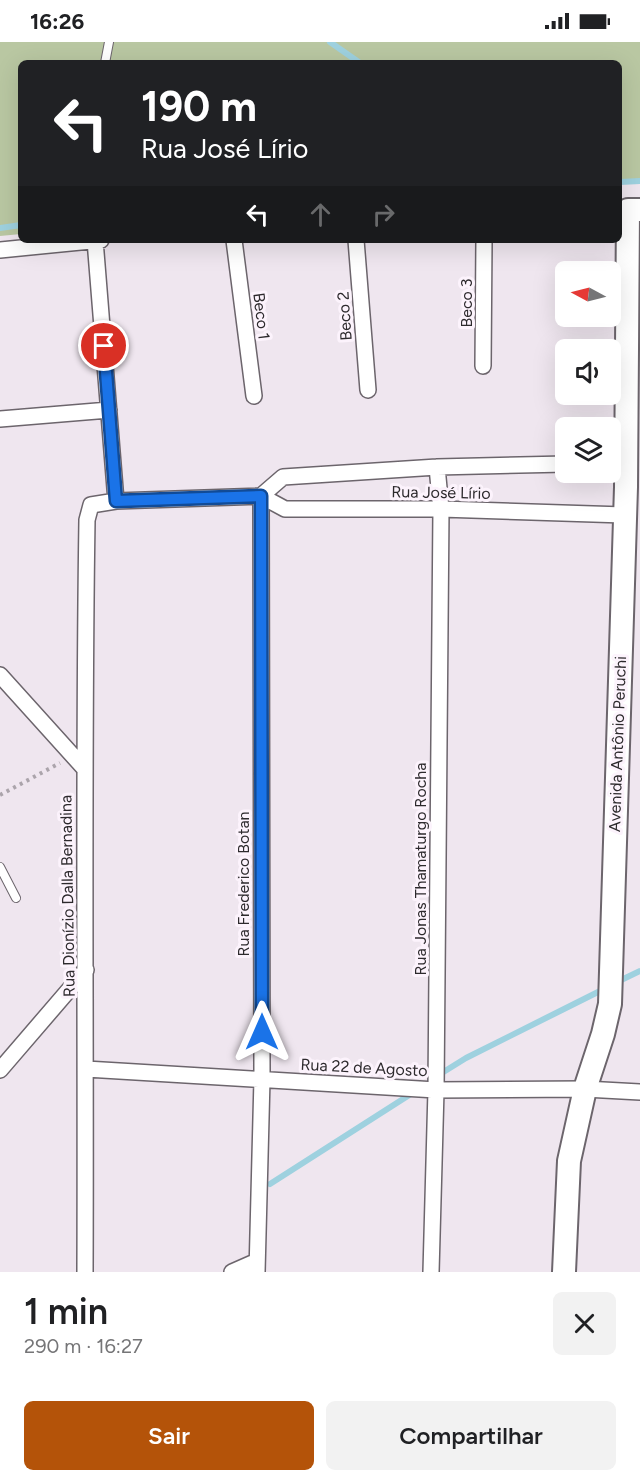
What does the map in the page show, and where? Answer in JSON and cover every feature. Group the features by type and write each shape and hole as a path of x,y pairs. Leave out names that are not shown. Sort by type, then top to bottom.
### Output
{"main road":[{"name":"Avenida Antônio Peruchi","path":"620,417 629,210"},
{"name":"Avenida Antônio Peruchi","path":"564,1272 569,1161 585,1089 610,1004 624,515 633,487 621,469"}],"street":[{"path":"0,250 66,243"},
{"path":"95,243 116,501"},
{"name":"Beco 1","path":"234,243 254,396"},
{"name":"Beco 2","path":"356,243 368,390"},
{"name":"Beco 3","path":"483,366 484,243"},
{"path":"0,419 109,410"},
{"name":"Rua José Lírio","path":"261,496 283,477 437,466 555,464"},
{"name":"Rua Jonas Thamaturgo Rocha","path":"431,1272 436,1090 441,509 437,466"},
{"name":"Rua José Lírio","path":"87,520 91,504 116,501 261,496 285,509 441,509 624,515"},
{"name":"Rua Frederico Botan","path":"257,1267 262,1079 261,496"},
{"name":"Rua Dionízio Dalla Bernadina","path":"85,1272 86,970 79,762 87,520"},
{"path":"0,675 79,762"},
{"path":"0,1070 86,970"},
{"name":"Rua 22 de Agosto","path":"86,1069 436,1090 585,1089 640,1092"},
{"path":"232,1272 257,1267"}],"lane":[{"path":"106,60 110,42"},
{"path":"0,867 16,898"}],"path":[{"path":"0,795 79,762"}],"green space":[{"path":"0,42 640,42 640,181 622,183 622,60 18,60 18,234 0,236"}],"waterway":[{"path":"330,42 356,60"},
{"path":"622,182 640,181"},
{"path":"0,228 18,225"},
{"path":"615,983 640,971"},
{"path":"437,1076 466,1058 606,988"},
{"path":"270,1184 414,1092"}],"route":[{"path":"104,346 116,501 261,496 262,1032"}]}
